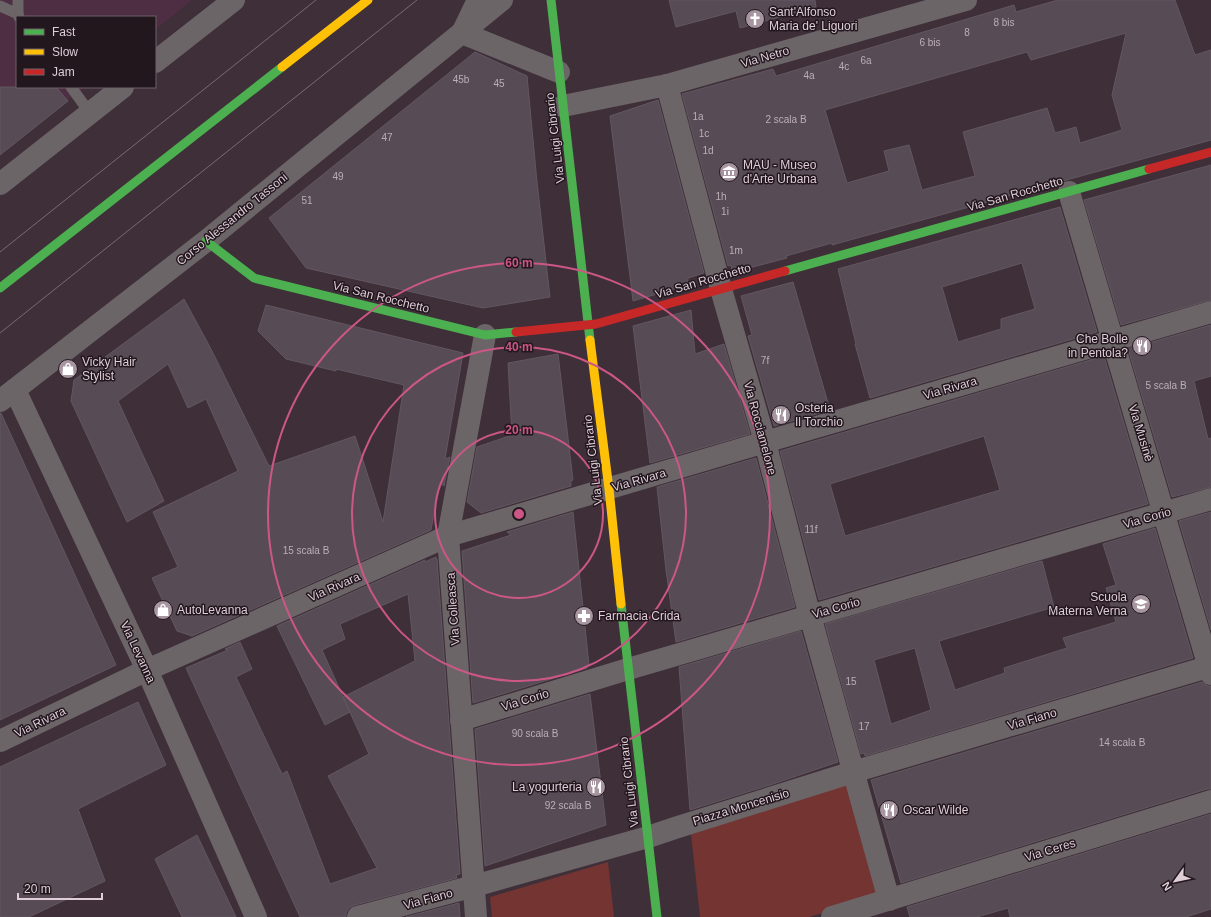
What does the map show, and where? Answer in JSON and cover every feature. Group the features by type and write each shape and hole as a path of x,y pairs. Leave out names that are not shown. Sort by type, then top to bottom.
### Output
{"street":[{"path":"156,61 234,0"},
{"path":"0,288 368,0"},
{"path":"478,0 462,33 559,72"},
{"name":"Corso Alessandro Tassoni","path":"8,396 206,241 502,0"},
{"name":"Via Luigi Cibrario","path":"551,0 588,325 609,489 657,917"},
{"name":"Via Netro","path":"564,106 667,85 966,0"},
{"name":"Via Rocciamelone","path":"667,85 721,289 765,442 810,616 853,772"},
{"path":"0,184 122,88"},
{"name":"Via San Rocchetto","path":"206,241 254,278 485,335 588,325 1211,152"},
{"name":"Via Musinè","path":"1069,192 1210,669"},
{"name":"Via Rivara","path":"0,741 147,670 448,536 1211,312"},
{"name":"Via Colleasca","path":"474,886 448,536 485,335"},
{"name":"Via Levanna","path":"8,396 147,670 256,917"},
{"name":"Via Corio","path":"461,720 628,669 1211,499"},
{"name":"Via Fiano","path":"853,772 1210,669"},
{"path":"832,917 889,900 853,772"},
{"name":"Piazza Moncenisio","path":"474,886 648,837 678,826 853,772"},
{"name":"Via Ceres","path":"889,900 1211,801"},
{"path":"474,886 476,917"},
{"name":"Via Fiano","path":"358,917 474,886"}],"lane":[{"path":"0,6 18,16 18,0"},
{"path":"72,88 90,113"}],"shaded area":[{"path":"0,0 192,0 156,29 156,16 16,16 16,88 83,88 0,155"},
{"path":"846,784 877,897 809,917 700,917 691,834"},
{"path":"608,862 614,917 492,917 490,897"}],"building":[{"name":"Sant'Alfonso Maria de' Liguori","path":"669,0 815,0 816,7 740,28 736,11 676,27"},
{"path":"1058,0 1175,0 1195,55 1211,50 1211,140 832,245 832,243 786,256 787,258 734,272 732,271 731,265 728,266 682,94 773,69 776,76 1014,5 1016,12","holes":["1126,33 1112,95 1122,130 1080,143 1076,127 1055,133 1047,108 963,132 975,176 922,190 909,145 884,151 889,171 847,183 825,110 1027,52 1031,60"]},
{"path":"475,52 527,76 550,297 483,308 306,268 269,218"},
{"path":"0,87 57,88 68,101 0,155"},
{"path":"658,100 704,273 688,278 688,285 633,301 610,116"},
{"path":"1211,165 1211,300 1121,325 1084,200"},
{"path":"1060,207 1097,332 870,398 855,344 838,269","holes":["1022,263 1035,309 1001,319 1001,329 958,342 942,287"]},
{"path":"793,282 830,410 774,426 748,336 752,335 741,296"},
{"path":"184,299 211,349 269,466 355,436 383,522 404,385 286,359 258,331 266,305 463,353 445,459 450,457 444,486 440,483 431,530 192,636 177,631 152,578 178,567 153,512 238,471 206,399 188,408 168,364 118,401 164,501 127,522 71,401 74,380"},
{"path":"691,310 695,354 724,344 750,434 650,463 633,326"},
{"path":"1211,325 1211,376 1194,381 1208,439 1211,438 1211,487 1172,497 1128,349"},
{"path":"558,354 573,480 571,481 571,486 481,513 467,502 477,447 512,435 508,363"},
{"path":"1104,356 1148,504 819,600 780,451","holes":["984,436 1000,490 845,536 830,484"]},
{"path":"0,413 116,665 0,720"},
{"path":"756,458 795,607 676,642 657,487"},
{"path":"573,512 589,665 587,665 587,668 473,703 462,551 511,535 507,532"},
{"path":"1211,512 1211,630 1179,521"},
{"path":"1155,528 1193,658 865,756 864,753 861,754 825,624 1042,561 1054,607 939,641 955,690 1005,673 1004,668 1067,648 1063,638 1116,622 1106,588 1116,585 1103,544","holes":["915,648 931,710 891,724 874,660"]},
{"path":"436,557 460,874 456,875 457,878 355,905 349,908 346,913 346,917 300,917 186,668 228,650 225,649 240,642 252,669 236,677 282,774 287,771 330,884 377,868 328,776 369,754 350,712 325,725 277,626 425,560 425,562","holes":["408,594 415,661 343,697 322,650 345,639 340,624"]},
{"path":"801,631 838,762 690,810 679,667"},
{"path":"1202,682 1208,686 1211,686 1211,789 901,883 871,780"},
{"path":"590,694 606,825 485,866 475,729"},
{"path":"138,702 166,765 78,809 105,881 29,917 0,917 0,767"},
{"path":"1211,814 1211,909 1186,917 1010,917 1008,908 977,917 910,917 907,907"},
{"path":"197,835 236,917 182,917 155,859"},
{"path":"459,903 460,917 406,917"}],"tram line":[{"path":"0,252 316,0"},
{"path":"0,333 417,0"}],"traffic: fast":[{"path":"551,0 590,340"},
{"path":"0,288 282,67"},
{"path":"785,271 1149,169"},
{"path":"206,241 254,278 485,335 516,332"},
{"path":"621,604 657,917"}],"traffic: slow":[{"path":"282,67 368,0"},
{"path":"590,340 609,489 621,604"}],"traffic: jam":[{"path":"1149,169 1211,152"},
{"path":"516,332 596,324 785,271"}],"place":[{"name":"Sant'Alfonso Maria de' Liguori","path":"755,19"},
{"name":"MAU - Museo d'Arte Urbana","path":"729,172"},
{"name":"Che Bolle in Pentola?","path":"1142,346"},
{"name":"Vicky Hair Stylist","path":"68,369"},
{"name":"Osteria Il Torchio","path":"781,415"},
{"name":"Scuola Materna Verna","path":"1141,604"},
{"name":"AutoLevanna","path":"163,610"},
{"name":"Farmacia Crida","path":"584,616"},
{"name":"La yogurteria","path":"596,787"},
{"name":"Oscar Wilde","path":"889,810"}]}
